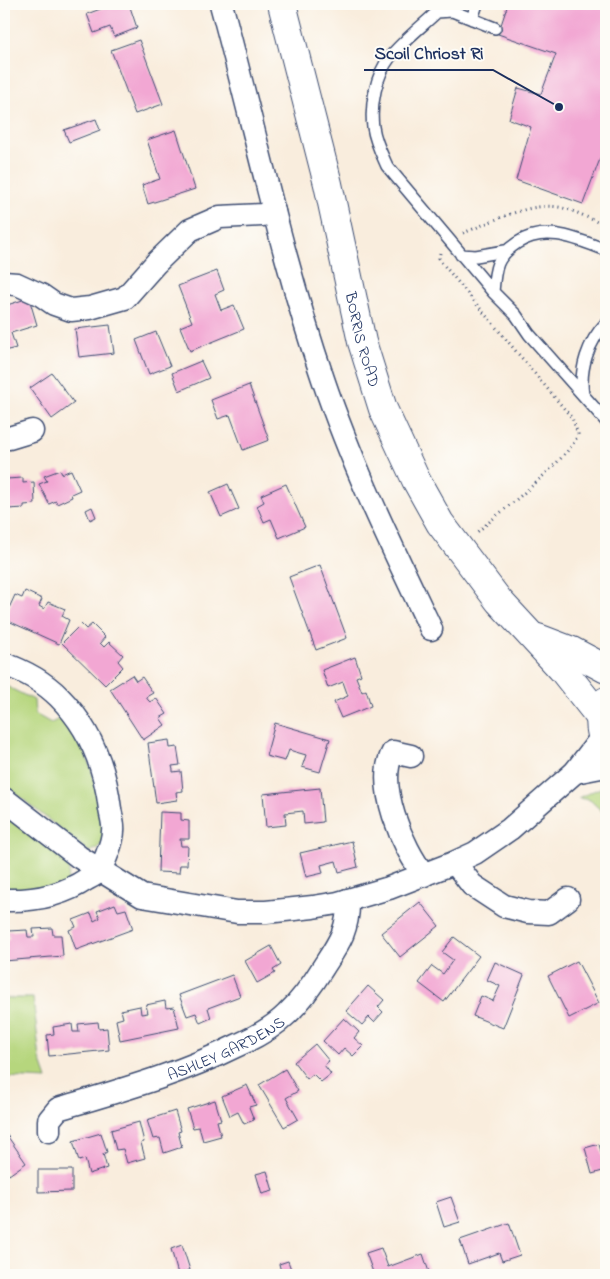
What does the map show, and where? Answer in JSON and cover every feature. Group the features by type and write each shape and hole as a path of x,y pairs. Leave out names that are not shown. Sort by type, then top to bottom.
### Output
{"street":[{"path":"221,4 274,212 297,296 320,369 346,443 374,509 431,629"},
{"name":"BORRIS ROAD","path":"282,4 328,184 362,342 384,408 416,480 440,523 458,548 499,601 562,669 604,725"},
{"path":"4,283 17,284 41,295 54,304 71,310 90,308 125,298 156,263 190,230 220,217 262,215 274,212"},
{"path":"4,438 32,431"},
{"name":"BORRIS ROAD","path":"532,636 572,652 606,669"},
{"path":"4,664 44,684 59,697 83,727 92,744 108,796 113,831 110,846 100,871 78,885 54,895 26,901 4,900"},
{"path":"4,799 78,857 142,896 237,912 266,912 313,907 348,900 389,888 455,863 475,853 510,829 575,772 604,725"},
{"path":"411,756 393,752 389,759 388,782 392,808 398,827 408,852 424,875"},
{"path":"575,772 606,766"},
{"path":"455,863 472,886 504,906 528,912 550,913 568,899"},
{"name":"ASHLEY GARDENS","path":"49,1130 49,1120 58,1109 186,1068 222,1054 256,1036 286,1015 308,992 344,934 348,916 348,900"}],"lane":[{"path":"472,19 477,4"},
{"path":"495,28 452,11 437,12 390,57 381,73 374,99 373,126 377,144 387,166 450,242 493,292 516,315 530,334 606,421"},
{"path":"461,254 476,256 505,251 526,237 540,233 573,237 606,250"},
{"path":"493,292 495,269 505,251"},
{"path":"583,395 581,383 584,360 606,323"}],"path":[{"path":"458,548 537,480 571,447 578,434 572,418 442,264 440,254 456,236 543,205 563,208 606,226"}],"green space":[{"path":"4,685 34,700 35,714 51,723 61,718 71,728 79,741 87,756 108,838 96,849 89,852 4,784"},
{"path":"600,788 606,791 606,815 590,800 578,798"},
{"path":"4,811 32,835 66,859 69,865 69,872 66,886 4,893"},
{"path":"4,998 33,998 40,1059 47,1079 4,1077"}],"building":[{"path":"102,4 129,4 137,28 114,37 110,27 94,33 87,14 103,8"},
{"path":"508,4 594,4 606,8 606,152 603,151 583,204 516,180 531,127 509,119 518,88 541,94 556,54 498,34"},
{"path":"139,40 163,104 135,114 111,50"},
{"path":"96,119 100,130 69,142 64,130"},
{"path":"176,130 195,189 148,204 142,185 160,179 147,140"},
{"path":"217,271 224,290 215,294 221,310 234,305 244,329 190,351 180,327 192,322 178,286"},
{"path":"29,298 37,325 11,333 16,348 4,351 4,306"},
{"path":"110,325 114,353 79,357 75,329"},
{"path":"156,332 170,366 149,374 136,340"},
{"path":"201,361 209,378 179,391 172,373"},
{"path":"52,373 74,403 52,419 30,388"},
{"path":"249,385 269,440 243,450 230,415 218,419 211,400"},
{"path":"60,470 62,474 71,470 80,490 71,494 72,497 57,504 56,501 49,504 39,484 47,481 44,476"},
{"path":"23,478 23,483 34,482 35,504 24,505 24,508 8,509 8,506 4,506 4,484 6,479"},
{"path":"228,484 239,509 221,517 210,492"},
{"path":"286,484 305,527 279,538 271,519 264,522 257,506 264,502 261,495"},
{"path":"92,507 96,517 90,520 86,510"},
{"path":"320,565 347,638 316,650 289,577"},
{"path":"25,591 42,599 39,606 44,609 48,602 65,609 62,616 69,620 59,644 4,619 15,595 22,598"},
{"path":"81,624 86,629 92,624 105,637 100,643 104,647 109,642 123,655 118,661 123,667 105,685 62,643"},
{"path":"355,657 361,675 356,677 362,692 366,690 371,706 341,718 334,702 348,696 343,682 328,688 322,670"},
{"path":"132,675 136,681 142,677 153,693 146,697 148,700 150,702 156,698 167,714 160,718 165,725 143,740 110,689"},
{"path":"275,723 330,739 320,772 302,767 306,755 289,750 285,761 266,756"},
{"path":"169,740 170,748 177,747 180,765 172,766 173,772 181,771 183,791 176,792 177,800 156,803 148,743"},
{"path":"320,788 323,822 304,824 303,811 285,813 286,825 266,827 263,794"},
{"path":"160,812 181,813 181,820 189,821 189,839 180,839 181,846 188,846 187,865 180,865 179,873 158,872"},
{"path":"352,841 358,867 339,872 336,861 321,865 323,873 306,877 300,853"},
{"path":"420,902 439,926 400,957 381,933"},
{"path":"115,904 118,911 126,909 133,929 76,950 69,930 76,927 73,920 91,913 94,921 100,918 97,911"},
{"path":"52,928 53,935 61,935 63,956 4,961 4,939 9,939 8,931 27,930 28,937 34,937 33,929"},
{"path":"454,937 479,956 444,1002 419,983 432,966 443,974 453,960 442,952"},
{"path":"271,946 281,965 273,970 275,973 257,983 245,961"},
{"path":"577,961 599,1003 569,1018 548,976"},
{"path":"495,962 524,975 503,1028 473,1016 481,996 493,1001 500,986 487,980"},
{"path":"232,975 240,996 208,1008 211,1018 200,1023 196,1013 187,1016 179,995"},
{"path":"368,986 384,1000 378,1007 383,1012 374,1022 369,1017 362,1025 346,1011"},
{"path":"165,1001 166,1008 174,1007 179,1028 120,1040 116,1020 123,1018 121,1010 140,1006 141,1014 148,1013 146,1005"},
{"path":"344,1018 359,1032 354,1038 363,1046 353,1056 344,1048 338,1055 323,1041"},
{"path":"98,1022 99,1029 107,1028 109,1050 49,1056 47,1035 54,1034 53,1027 72,1024 73,1032 79,1032 78,1024"},
{"path":"315,1044 329,1061 324,1065 331,1074 321,1082 313,1074 307,1079 294,1062"},
{"path":"285,1069 298,1091 286,1098 298,1119 284,1127 259,1085"},
{"path":"247,1085 256,1105 249,1107 254,1120 244,1124 238,1112 230,1116 222,1096"},
{"path":"215,1100 221,1120 217,1121 221,1136 203,1141 199,1127 193,1128 187,1109"},
{"path":"175,1111 181,1131 178,1132 182,1147 164,1153 160,1138 153,1139 147,1120"},
{"path":"139,1122 144,1142 141,1143 145,1158 127,1163 123,1149 116,1150 111,1130"},
{"path":"4,1131 26,1163 9,1175 4,1168"},
{"path":"101,1133 107,1152 103,1154 107,1168 89,1174 85,1159 79,1161 73,1141"},
{"path":"599,1144 606,1170 592,1174 585,1148"},
{"path":"38,1170 72,1170 72,1191 38,1192"},
{"path":"267,1171 273,1191 262,1194 256,1174"},
{"path":"451,1197 460,1222 444,1227 436,1202"},
{"path":"509,1223 520,1255 502,1261 499,1253 468,1264 460,1240"},
{"path":"182,1245 190,1270 178,1274 171,1249"},
{"path":"381,1248 388,1267 423,1254 430,1275 374,1275 366,1253"},
{"path":"288,1261 293,1275 282,1275 279,1264"}],"place":[{"name":"Scoil Chriost Ri","path":"559,107"}]}
